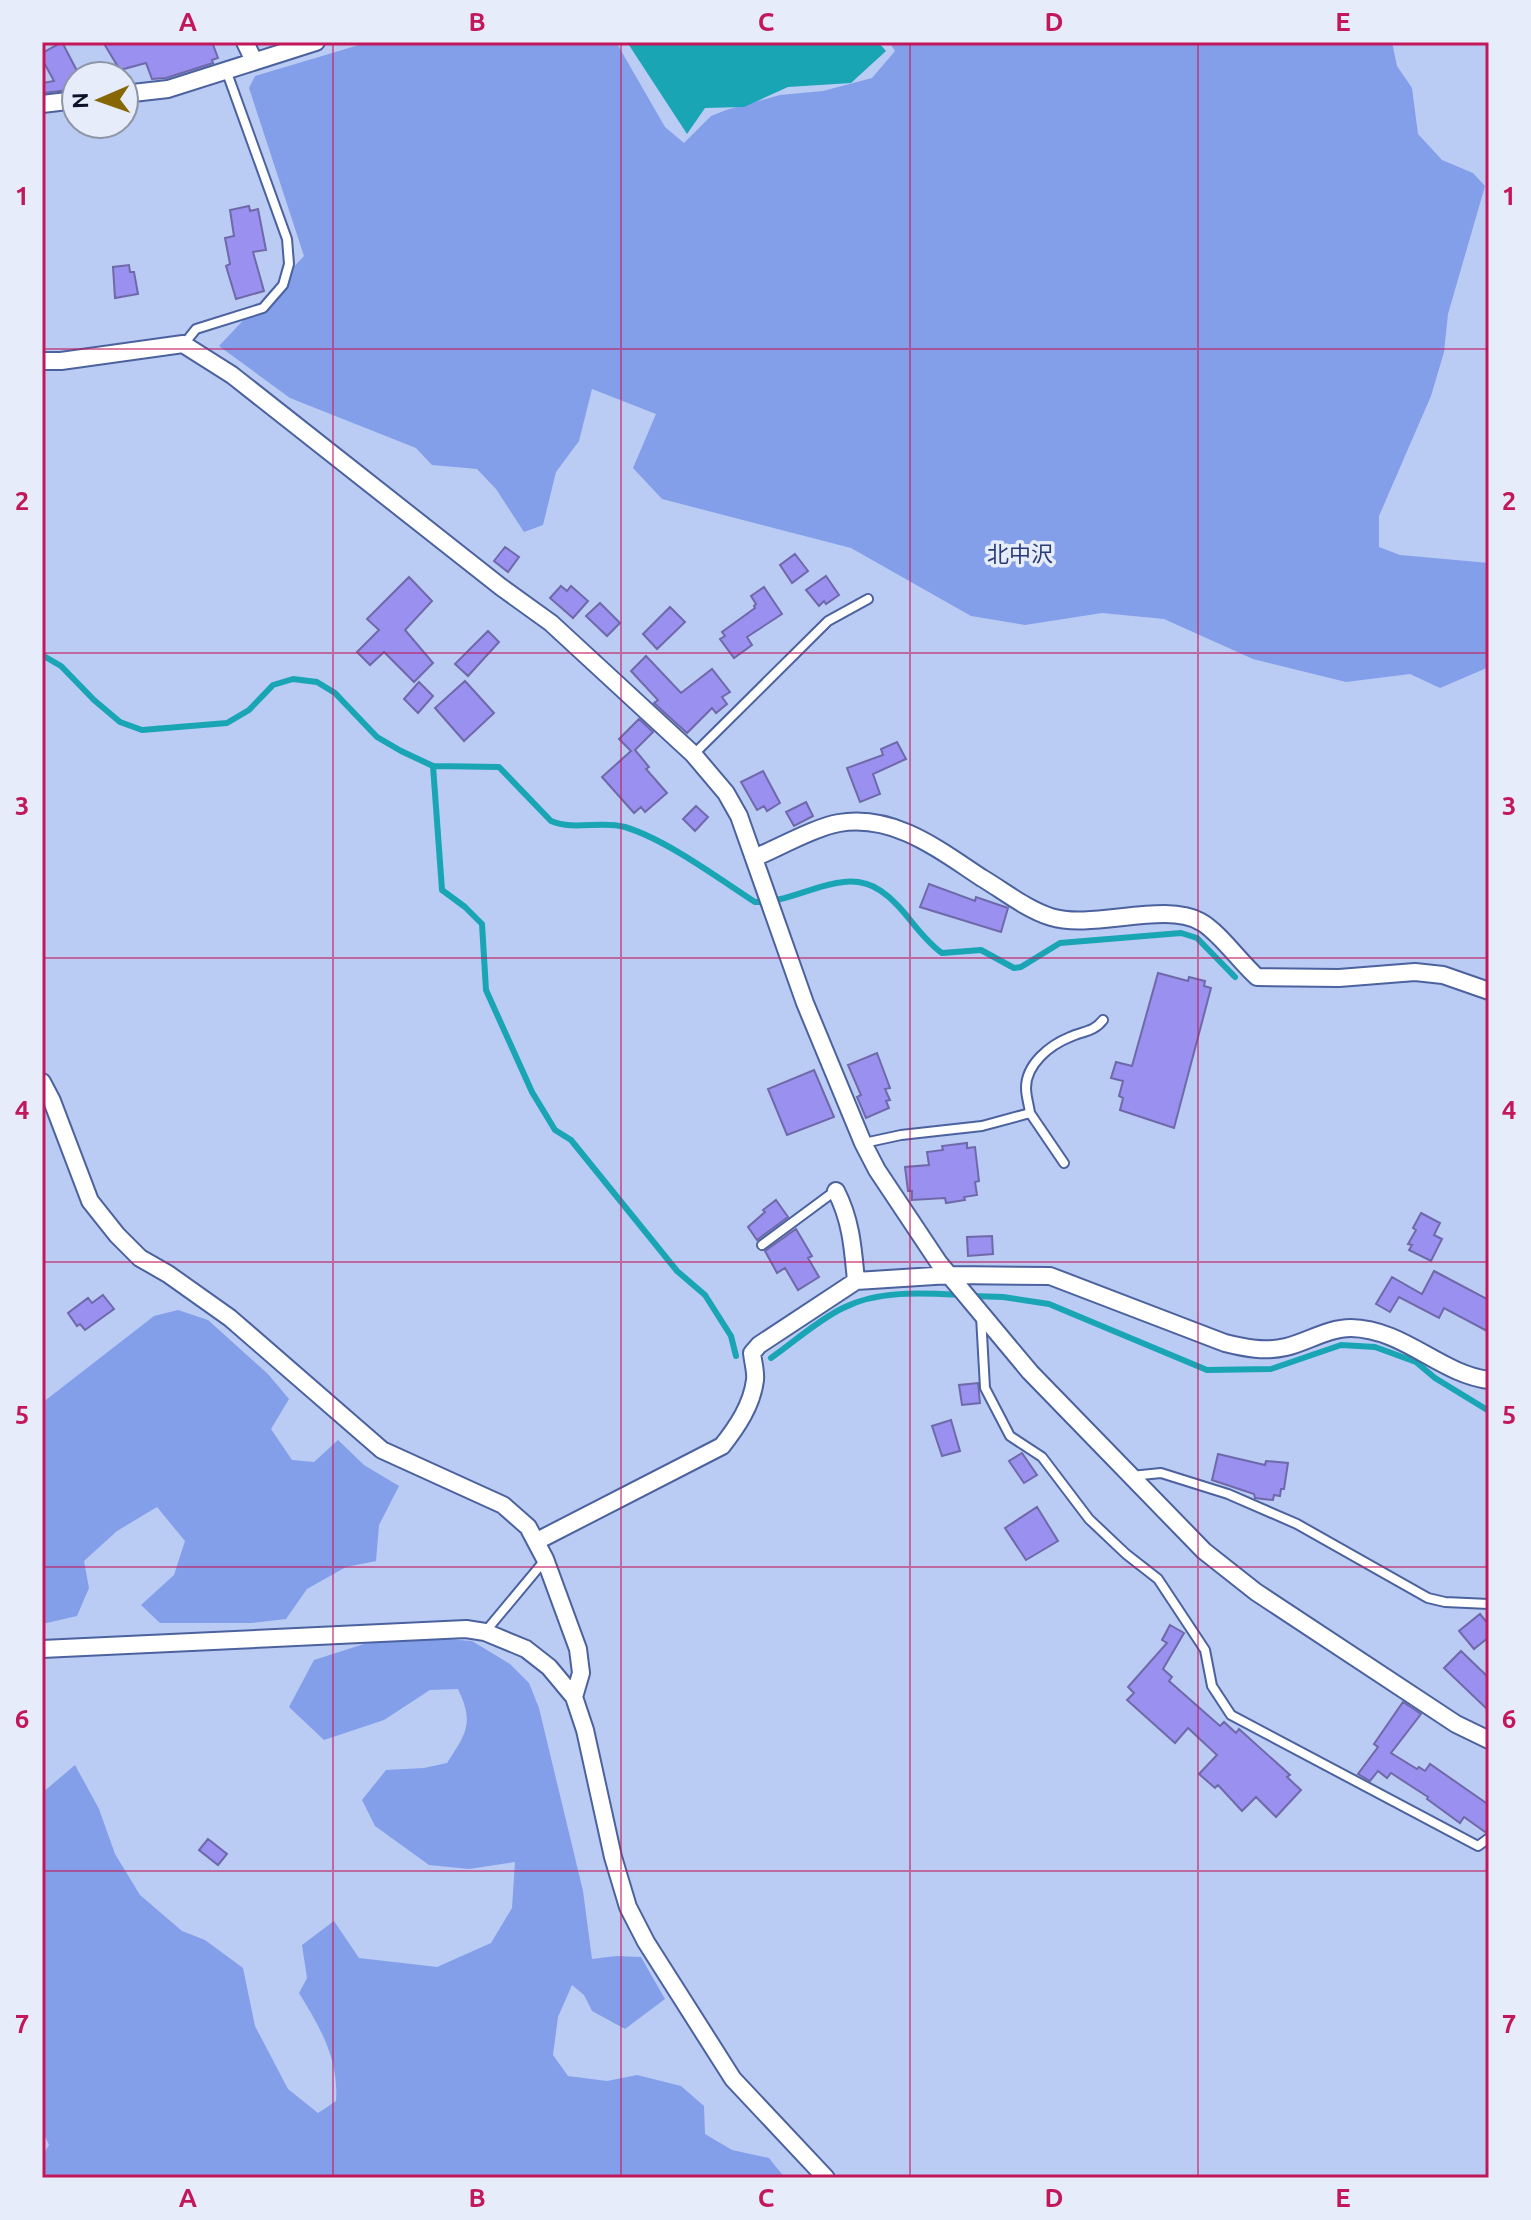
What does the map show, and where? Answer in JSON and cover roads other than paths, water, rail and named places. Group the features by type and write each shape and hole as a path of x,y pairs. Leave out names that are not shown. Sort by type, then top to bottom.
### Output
{"street":[{"path":"245,42 254,61"},
{"path":"140,92 168,89 316,42"},
{"path":"42,361 183,344 232,375 551,623 693,754 732,805 805,1003 863,1143 877,1170 939,1263 1030,1372 1204,1551 1256,1592 1456,1724 1489,1740"},
{"path":"754,858 836,823 866,821 892,826 920,837 1024,904 1052,918 1184,915 1203,922 1257,977 1339,978 1415,972 1443,975 1489,991"},
{"path":"42,1082 90,1201 140,1258 230,1318 382,1450 503,1505 518,1516 537,1541 578,1649 581,1673 574,1697"},
{"path":"836,1191 849,1221 856,1281"},
{"path":"537,1541 722,1446 738,1427 745,1410 755,1379 752,1353 759,1345 856,1281 950,1275 1050,1276 1225,1343 1249,1349 1287,1347 1350,1328 1406,1341 1470,1378 1489,1380"},
{"path":"42,1649 466,1629 485,1632 526,1649 549,1667 574,1697 585,1730 613,1857 628,1907 646,1942 733,2079 826,2178"}],"lane":[{"path":"183,344 196,329 263,308 283,285 289,264 287,239 226,70"},
{"path":"693,754 828,621 868,599"},
{"path":"1064,1163 1030,1113 1026,1085 1034,1064 1052,1047 1069,1037 1097,1029 1103,1020"},
{"path":"863,1143 901,1135 982,1126 1030,1113"},
{"path":"762,1245 836,1191"},
{"path":"981,1311 985,1388 1010,1436 1042,1457 1089,1519 1158,1579 1205,1650 1212,1686 1231,1715 1478,1846 1489,1838"},
{"path":"1131,1476 1161,1473 1228,1494 1297,1524 1428,1598 1489,1604"},
{"path":"485,1632 545,1559"}],"waterway":[{"path":"42,655 61,666 120,722 142,730 227,723 249,710 273,685 293,679 317,682 335,693 377,737 433,766 499,767 551,821 569,825 616,825 641,833 692,860 755,902 771,901 835,883 866,884 890,898 942,953 981,950 1014,968 1021,967 1060,943 1181,933 1197,938 1235,977"},
{"path":"433,766 442,890 482,924 486,990 532,1092 555,1130 571,1140 677,1271 705,1295 731,1336 736,1356"},
{"path":"771,1358 824,1319 857,1302 886,1295 961,1295"},
{"path":"972,1296 1049,1304 1207,1370 1271,1369 1341,1345 1375,1347 1416,1362 1435,1378 1489,1411"}],"district":[{"name":"北中沢","path":"1020,553"}]}
